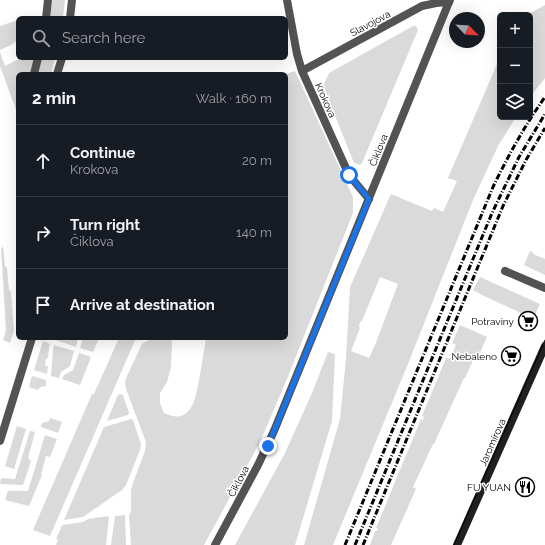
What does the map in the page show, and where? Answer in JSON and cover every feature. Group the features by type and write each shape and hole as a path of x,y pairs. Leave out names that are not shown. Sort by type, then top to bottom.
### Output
{"main road":[{"name":"Jaromírova","path":"457,545 545,346"}],"street":[{"path":"46,16 48,0"},
{"path":"70,16 72,0"},
{"name":"Krokova","path":"288,0 297,54 302,71 349,175 369,199"},
{"name":"Slavojova","path":"302,71 422,6 449,1"},
{"name":"Čiklova","path":"215,545 274,432 449,1"},
{"path":"34,72 38,60"},
{"path":"58,72 61,60"},
{"path":"506,271 545,288"},
{"path":"0,441 31,340"}],"shaded area":[{"path":"52,0 65,0 63,16 49,16"},
{"path":"545,5 545,78 533,93 533,12"},
{"path":"16,21 16,41 0,50 0,26"},
{"path":"413,26 416,26 418,30 362,163 360,165 354,163 326,93 324,84 329,73"},
{"path":"0,52 5,66 17,60 34,60 32,72 16,72 16,110 0,66"},
{"path":"40,60 54,60 52,72 37,72"},
{"path":"497,64 497,120 514,120 498,146 473,200 408,364 333,545 304,545 340,419 346,359 350,287 391,194 432,211 434,208 443,212 457,181 448,178","holes":["380,277 398,284 369,358 351,351 360,328 360,322 362,321"]},
{"path":"295,71 353,197 353,213 287,379 260,442 204,545 131,545 129,515 131,512 131,490 145,451 146,442 126,389 125,382 142,344 149,340 172,341 171,367 167,382 160,393 160,403 164,413 174,416 181,416 191,407 197,391 206,340 288,340 288,73"},
{"path":"3,246 9,290 11,291 14,331 10,343 3,340 6,330 1,249"},
{"path":"530,251 534,253 533,254 545,259 545,275 524,265"},
{"path":"480,277 540,304 533,319 533,317 532,318 473,290"},
{"path":"460,325 487,337 478,357 475,356 464,378 413,487 416,489 391,545 370,545 375,531 378,529 376,528 421,419 423,420 424,417 422,416 446,358 450,359 456,345 452,343"},
{"path":"56,340 78,340 76,347"},
{"path":"82,340 98,340 93,352 80,348"},
{"path":"118,340 135,340 50,536 33,530 92,394 94,394"},
{"path":"43,341 50,344 45,366 48,366 47,374 34,370"},
{"path":"54,345 74,351 70,366 61,372 59,378 51,376"},
{"path":"328,352 335,354 332,421 295,545 235,545 285,453 312,393"},
{"path":"79,353 91,357 80,385 62,379 64,375 73,370"},
{"path":"32,376 46,380 46,386 40,387 38,390 29,387"},
{"path":"118,395 123,395 129,413 128,415 107,421"},
{"path":"50,418 62,422 58,433 41,427 42,423 49,421"},
{"path":"131,419 133,420 141,444 126,485 122,490 83,517 64,520 104,427"},
{"path":"17,426 26,429 14,469 5,466"},
{"path":"30,431 35,432 28,458 31,461 23,485 0,484 1,478 15,479"},
{"path":"45,435 57,439 50,457 46,456 42,475 29,506 5,500 8,491 28,491"},
{"path":"125,515 126,545 111,545 115,516"},
{"path":"108,516 106,545 56,545 58,540 56,539 60,528 63,525"}],"tram line":[{"path":"454,545 545,340"}],"railway":[{"path":"345,545 493,187 517,141 545,97"},
{"path":"355,545 492,213 519,157 545,114"},
{"path":"363,545 503,206 526,160 545,128"}],"place":[{"name":"Potraviny","path":"528,321"},
{"name":"Nebaleno","path":"511,356"},
{"name":"FU YUAN","path":"525,487"}],"route":[{"path":"268,446 369,199 349,175"}]}
